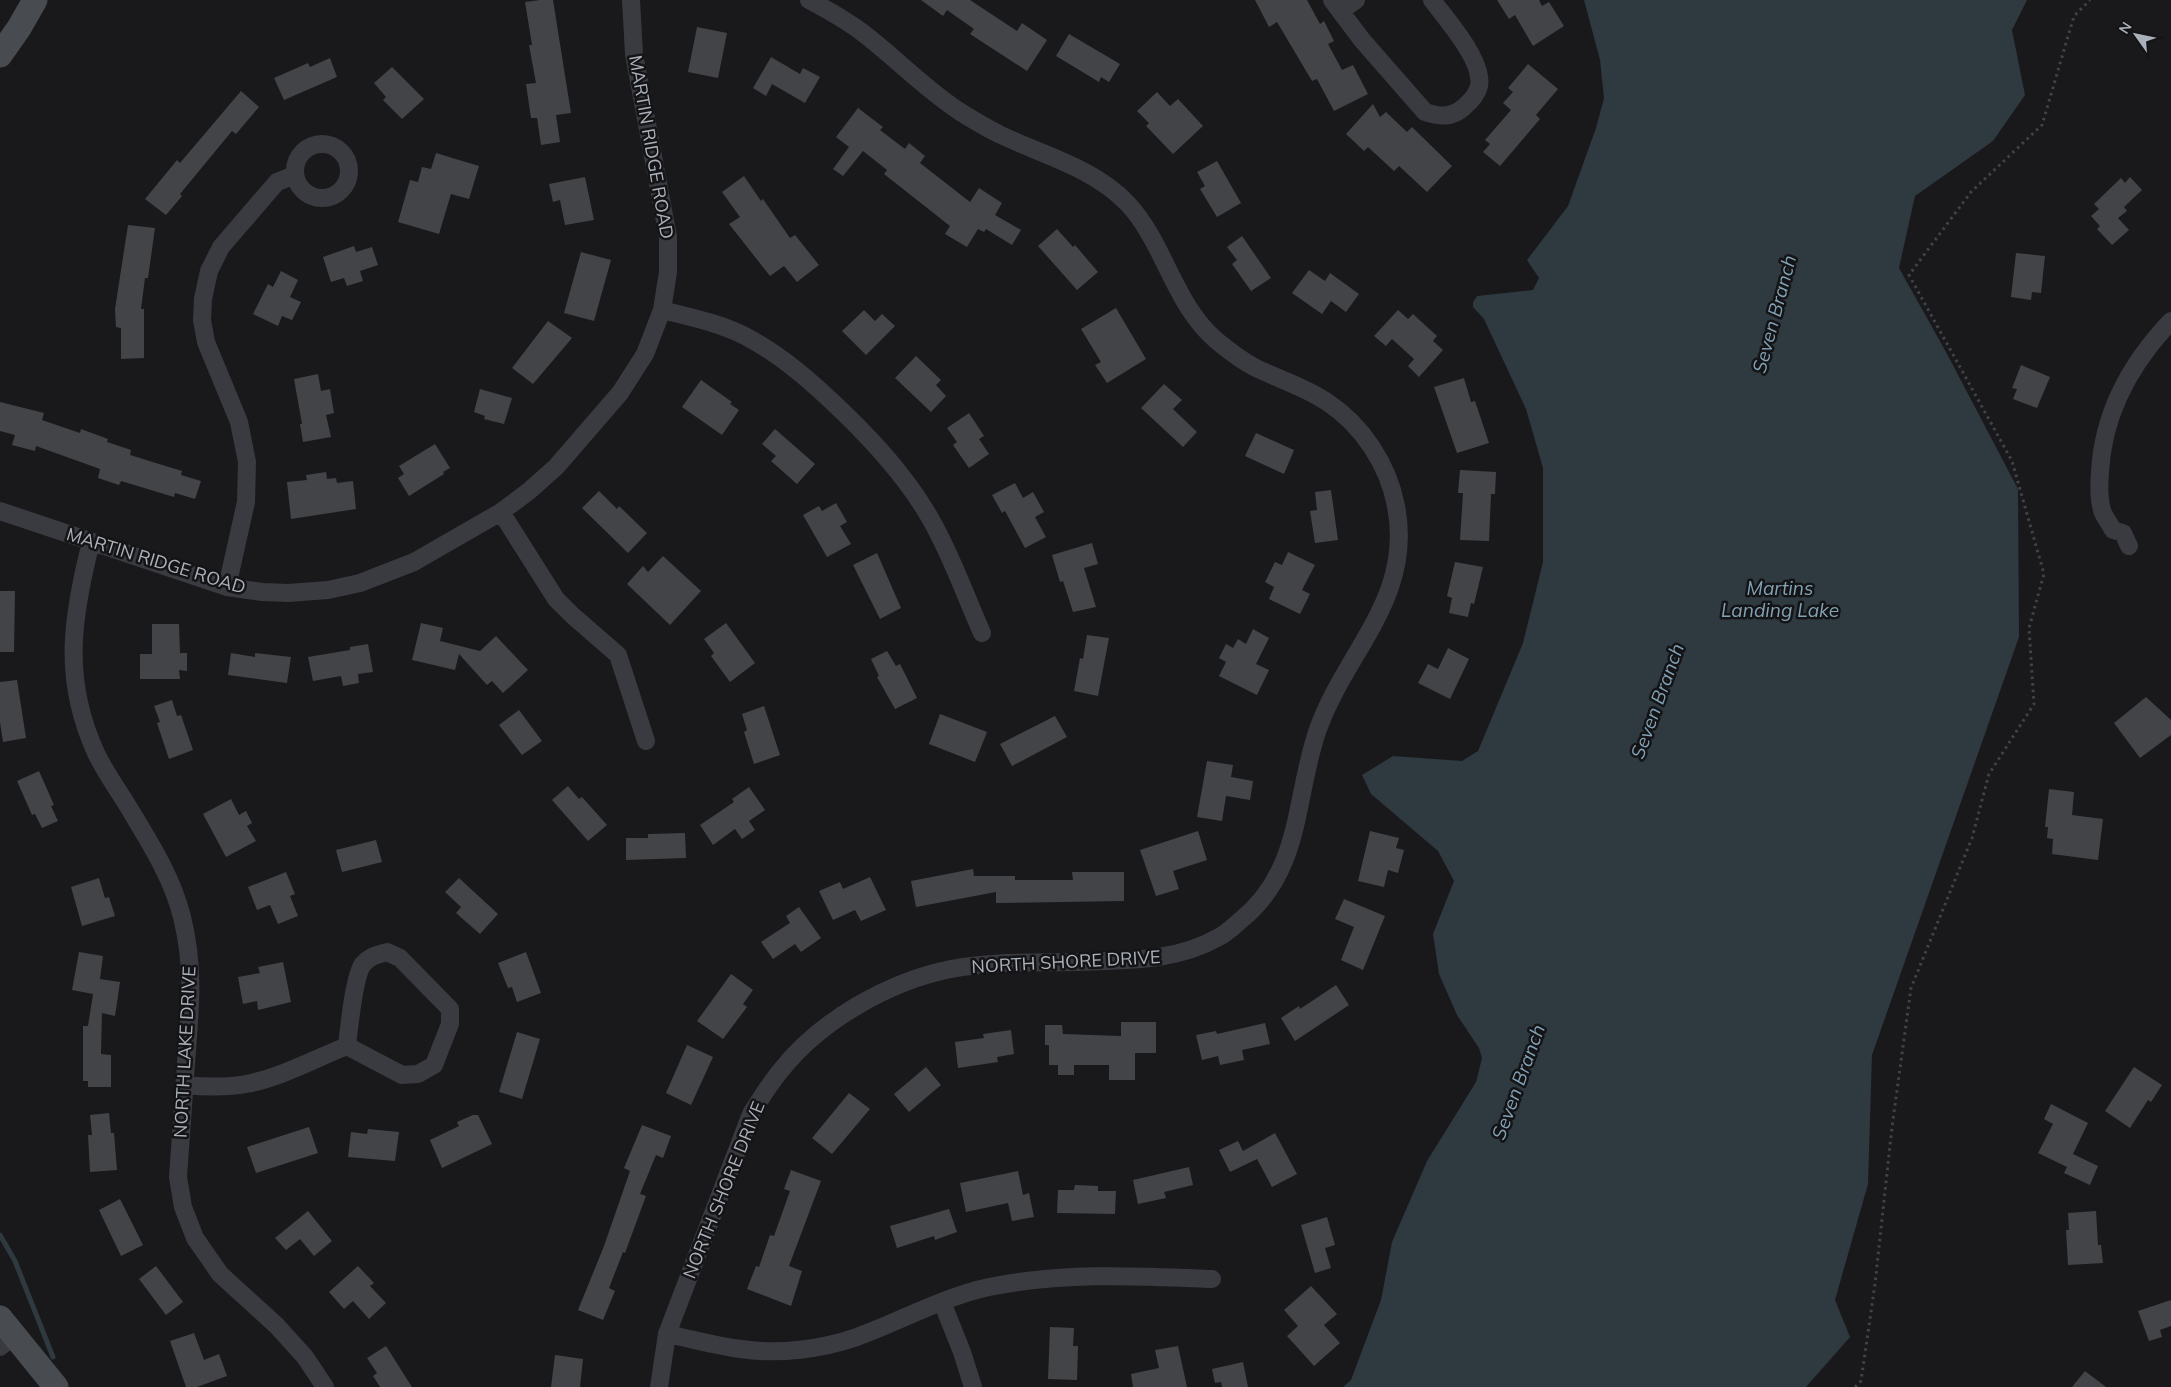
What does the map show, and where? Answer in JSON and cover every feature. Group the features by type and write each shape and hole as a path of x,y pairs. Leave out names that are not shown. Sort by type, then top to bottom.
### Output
{"street":[{"path":"0,55 19,28 35,0"},
{"name":"MARTIN RIDGE ROAD","path":"0,511 228,587 262,592 295,593 328,590 360,583 414,562 501,512 529,490 556,467 620,393 645,354 662,310 668,272 668,238 634,54 631,0"},
{"name":"NORTH SHORE DRIVE","path":"659,1387 667,1334 752,1114 767,1088 785,1064 825,1027 895,987 952,969 991,964 1148,960 1181,954 1222,936 1256,908 1276,881 1289,853 1310,754 1324,712 1338,683 1378,616 1388,594 1396,566 1399,532 1396,504 1388,478 1375,452 1360,432 1324,400 1248,364 1212,337 1187,305 1143,222 1127,203 1108,186 1081,170 999,134 960,112 931,92 862,32 809,0"},
{"path":"1356,0 1336,5 1362,40 1425,112 1438,117 1450,116 1460,111 1474,98 1479,86 1479,75 1469,51 1432,0"},
{"path":"228,587 246,502 247,462 239,422 206,342 202,320 203,299 210,271 221,247 277,182 295,175"},
{"path":"662,310 708,322 735,332 780,357 813,383 878,445 906,479 931,519 982,633"},
{"path":"2129,546 2123,534 2113,530 2102,510 2099,484 2100,454 2106,425 2117,398 2150,345 2171,320"},
{"path":"501,512 556,599 618,655 646,741"},
{"name":"NORTH LAKE DRIVE","path":"91,542 74,622 73,657 77,691 85,725 96,754 159,858 172,886 182,915 189,950 192,985 178,1177 183,1207 195,1238 220,1274 277,1326 305,1357 325,1387"},
{"path":"387,952 400,958 450,1009 450,1024 434,1066 418,1074 402,1075 347,1046 356,984 362,966 371,956 387,952"},
{"path":"184,1085 218,1088 247,1084 270,1078 347,1046"},
{"path":"667,1334 742,1350 800,1350 857,1337 942,1302 986,1288 1030,1279 1070,1276 1212,1279"},
{"path":"942,1302 962,1352 973,1387"},
{"path":"5,1334 50,1386"}],"path":[{"path":"1855,1387 1861,1380 1875,1284 1892,1127 1912,988 1972,838 1989,774 2034,704 2029,628 2044,574 2012,461 1909,275 1971,192 2042,125 2074,16 2090,0"}],"water":[{"name":"Martins Landing Lake","path":"1584,0 2027,0 2012,30 2025,95 1993,141 1915,196 1899,268 1946,352 2018,489 2019,637 1872,1055 1868,1184 1835,1300 1850,1337 1806,1387 1343,1387 1351,1380 1381,1300 1392,1242 1427,1161 1476,1082 1482,1058 1479,1048 1457,1015 1439,974 1433,934 1454,881 1438,851 1371,794 1362,775 1393,756 1462,761 1478,751 1523,643 1543,562 1543,468 1526,409 1484,319 1473,307 1473,302 1477,296 1533,290 1539,278 1527,260 1568,206 1596,128 1604,98 1600,60"}],"building":[{"path":"553,0 571,113 556,115 560,142 541,145 537,118 531,118 526,84 536,83 529,45 532,45 525,2"},
{"path":"921,0 970,0 1017,31 1022,23 1047,40 1027,71 970,34 974,29 947,10 943,16"},
{"path":"1255,0 1307,0 1320,24 1324,21 1334,41 1328,44 1342,70 1353,65 1368,94 1334,111 1317,79 1312,81 1277,22 1269,27"},
{"path":"1497,0 1539,0 1542,6 1549,2 1564,26 1533,46 1515,15 1509,19"},
{"path":"697,27 727,33 718,78 688,72"},
{"path":"1069,34 1120,64 1109,82 1101,77 1099,82 1056,56"},
{"path":"771,57 800,74 803,68 820,77 805,103 772,84 766,96 753,88"},
{"path":"330,58 337,77 284,100 274,78 308,63 310,67"},
{"path":"1528,64 1558,89 1536,115 1540,119 1500,166 1483,152 1490,144 1485,140 1511,110 1503,103 1513,92 1508,88"},
{"path":"392,67 424,99 402,119 383,100 386,97 374,83"},
{"path":"241,91 259,107 236,134 232,131 180,194 182,196 166,215 145,199 177,160 180,163"},
{"path":"1157,92 1170,106 1178,99 1203,126 1173,154 1146,126 1149,123 1137,111"},
{"path":"1373,104 1380,117 1386,112 1407,132 1412,127 1452,166 1427,192 1399,166 1394,171 1368,147 1364,151 1346,134"},
{"path":"858,108 883,127 880,130 905,149 909,143 925,156 920,163 970,202 979,188 1002,203 995,215 1021,230 1012,245 986,229 984,232 978,229 967,247 945,234 950,226 884,174 887,170 863,151 843,176 833,169 849,147 836,137"},
{"path":"436,153 479,166 469,199 451,194 439,234 398,222 410,180 418,182 422,167 431,169"},
{"path":"1217,161 1241,203 1217,217 1200,189 1205,186 1197,172"},
{"path":"744,176 761,201 763,199 790,238 795,235 819,265 797,282 784,266 770,276 729,224 740,217 722,192"},
{"path":"585,177 594,220 565,225 560,200 553,202 549,184"},
{"path":"2130,177 2142,190 2124,207 2127,211 2118,218 2129,230 2112,245 2097,229 2100,226 2091,216 2099,209 2094,204 2121,178 2125,183"},
{"path":"128,225 155,228 148,278 145,278 141,309 144,309 144,358 121,359 121,328 116,327 115,309"},
{"path":"1057,229 1073,247 1075,245 1098,272 1077,290 1038,246"},
{"path":"1242,236 1271,278 1251,291 1232,264 1237,260 1227,247"},
{"path":"354,246 356,252 372,247 378,265 360,271 363,281 347,286 344,278 331,282 323,257"},
{"path":"581,252 611,260 594,321 564,313"},
{"path":"2016,253 2045,256 2041,293 2032,292 2031,300 2011,297"},
{"path":"1309,270 1325,281 1330,273 1359,294 1346,312 1331,301 1322,314 1292,293"},
{"path":"281,271 298,280 290,297 301,302 292,320 282,316 278,326 253,314 268,284 273,287"},
{"path":"1116,308 1146,359 1107,383 1095,365 1101,362 1081,329"},
{"path":"864,310 875,321 882,314 895,326 866,355 842,331"},
{"path":"1398,310 1408,319 1413,314 1437,336 1433,341 1443,350 1419,377 1408,366 1414,359 1392,339 1386,346 1374,336"},
{"path":"548,321 572,338 533,384 512,368"},
{"path":"916,356 941,380 936,385 946,396 931,412 895,378"},
{"path":"2021,365 2050,377 2037,408 2013,399 2017,389 2012,388"},
{"path":"318,374 321,391 330,389 334,413 326,415 331,437 303,442 300,424 302,424 294,379"},
{"path":"1464,378 1471,402 1475,401 1489,443 1457,453 1434,387"},
{"path":"701,380 732,402 730,404 739,410 722,435 682,407"},
{"path":"1164,384 1182,400 1173,409 1197,432 1183,447 1141,408"},
{"path":"480,389 512,398 504,424 484,419 485,416 474,412"},
{"path":"0,402 44,413 42,420 80,433 81,429 108,439 107,442 131,450 130,455 182,471 181,475 201,481 195,499 175,493 174,497 121,481 119,485 98,478 100,469 36,446 35,451 12,445 15,435 0,431"},
{"path":"969,413 984,436 979,439 989,454 969,468 953,445 957,442 947,428"},
{"path":"775,429 815,464 797,484 771,461 776,456 762,444"},
{"path":"1256,433 1294,450 1284,474 1245,456"},
{"path":"435,444 450,468 443,472 444,474 409,496 398,478 404,474 399,466"},
{"path":"1460,470 1496,472 1495,494 1491,494 1489,541 1460,540 1463,493 1458,493"},
{"path":"326,472 327,479 336,478 337,483 353,481 356,509 291,519 287,482 307,480 306,475"},
{"path":"1015,483 1023,498 1033,492 1044,512 1035,517 1046,537 1025,548 1005,511 1002,513 992,495"},
{"path":"1331,490 1338,540 1315,543 1310,511 1317,510 1315,492"},
{"path":"599,491 617,509 619,506 647,533 628,553 582,508"},
{"path":"836,503 847,522 840,526 851,544 827,557 803,515 819,506 822,511"},
{"path":"1092,543 1098,564 1084,568 1096,607 1073,612 1063,581 1060,582 1052,555"},
{"path":"1288,552 1315,565 1302,590 1310,594 1300,614 1269,599 1274,587 1265,582 1275,562 1282,565"},
{"path":"877,553 901,608 880,619 853,565"},
{"path":"663,556 701,591 670,625 627,584 643,566 648,572"},
{"path":"1455,562 1483,567 1474,604 1471,603 1468,617 1449,613 1452,598 1447,596"},
{"path":"0,591 15,591 14,652 0,652"},
{"path":"421,623 443,628 440,641 480,651 496,636 528,670 503,693 492,681 487,685 459,654 455,670 412,660"},
{"path":"726,623 755,663 730,682 711,656 714,653 704,639"},
{"path":"152,624 179,624 180,653 187,653 187,671 179,670 180,679 140,679 140,654 152,654"},
{"path":"1253,629 1269,638 1256,664 1269,670 1257,695 1219,676 1226,662 1219,658 1226,644 1233,648 1238,639 1246,644"},
{"path":"1087,635 1109,638 1098,696 1074,691 1080,658 1083,659"},
{"path":"368,644 373,672 358,674 359,683 343,686 341,676 313,681 308,657 350,650 350,647"},
{"path":"1448,648 1469,659 1450,699 1418,683 1428,664 1438,669"},
{"path":"887,651 896,666 900,664 917,698 895,709 877,677 879,676 871,659"},
{"path":"231,653 255,657 255,653 291,657 287,683 228,675"},
{"path":"17,680 26,738 3,742 0,722 0,682"},
{"path":"2146,697 2171,720 2171,735 2140,758 2114,723"},
{"path":"172,700 177,716 181,715 193,750 169,759 157,723 160,722 154,706"},
{"path":"764,706 780,755 754,764 744,732 747,730 742,714"},
{"path":"519,710 542,741 522,755 499,725"},
{"path":"940,714 987,732 975,762 929,744"},
{"path":"1055,716 1067,737 1012,766 1000,744"},
{"path":"1207,761 1233,765 1231,777 1253,781 1250,800 1226,796 1222,821 1197,817"},
{"path":"39,771 54,805 51,806 58,821 42,828 35,814 32,815 17,781"},
{"path":"568,786 579,799 582,797 607,825 588,841 552,800"},
{"path":"749,787 765,810 749,821 755,830 742,839 735,829 713,845 700,825 734,802 732,799"},
{"path":"2049,789 2074,792 2072,815 2103,819 2098,860 2052,854 2053,839 2047,838 2048,827 2045,827"},
{"path":"231,799 239,815 246,811 252,823 247,826 256,841 226,857 203,814"},
{"path":"1198,831 1207,860 1173,871 1179,889 1156,896 1140,850"},
{"path":"1370,831 1399,838 1396,848 1404,850 1398,873 1388,870 1384,887 1358,881"},
{"path":"685,833 686,858 626,860 626,838 648,838 648,834"},
{"path":"376,840 382,862 342,872 336,850"},
{"path":"973,869 974,876 1015,876 1015,880 1073,880 1072,872 1124,872 1124,901 996,903 996,892 916,907 911,881"},
{"path":"286,872 295,894 290,896 298,916 278,924 270,905 257,910 248,887"},
{"path":"870,877 886,910 861,921 855,910 833,920 819,891 840,882 843,889"},
{"path":"99,878 105,898 109,897 115,916 82,926 71,887"},
{"path":"459,878 498,914 480,934 456,913 461,907 445,892"},
{"path":"1344,899 1385,916 1363,970 1341,960 1354,927 1335,919"},
{"path":"799,907 821,938 801,952 795,944 773,959 761,942 790,923 786,916"},
{"path":"79,952 103,956 100,979 120,982 115,1016 102,1013 101,1054 111,1055 111,1087 88,1087 88,1081 83,1081 83,1026 88,1026 93,994 72,990"},
{"path":"526,952 541,993 517,1002 512,987 508,988 498,963"},
{"path":"283,962 291,1002 258,1010 257,1001 243,1004 238,977 260,973 258,967"},
{"path":"731,974 753,990 743,1004 747,1007 723,1039 697,1021"},
{"path":"1336,985 1349,1005 1295,1041 1281,1018 1299,1006 1300,1009"},
{"path":"1121,1022 1156,1022 1156,1053 1135,1053 1135,1080 1109,1080 1109,1065 1074,1065 1074,1075 1058,1075 1058,1065 1049,1065 1049,1045 1045,1045 1045,1025 1062,1025 1063,1034 1121,1036"},
{"path":"1265,1023 1270,1044 1242,1050 1244,1060 1220,1065 1218,1056 1202,1060 1196,1035 1216,1031 1217,1034"},
{"path":"1011,1030 1014,1054 997,1057 998,1062 958,1068 955,1042 984,1038 983,1034"},
{"path":"517,1032 540,1039 522,1099 499,1092"},
{"path":"687,1045 713,1057 691,1105 666,1093"},
{"path":"926,1067 941,1085 909,1112 894,1094"},
{"path":"2134,1067 2162,1085 2151,1102 2148,1100 2130,1128 2105,1111"},
{"path":"849,1093 870,1109 832,1154 812,1138"},
{"path":"2051,1104 2088,1123 2073,1154 2098,1166 2090,1185 2064,1173 2067,1167 2038,1153 2053,1124 2044,1119"},
{"path":"109,1113 111,1133 114,1133 117,1170 90,1172 88,1135 92,1135 90,1115"},
{"path":"473,1115 478,1115 492,1144 442,1168 430,1140 459,1126 457,1122"},
{"path":"642,1125 671,1136 663,1158 656,1155 640,1194 646,1196 625,1253 623,1252 609,1288 615,1291 603,1320 578,1310 604,1246 630,1171 624,1168"},
{"path":"309,1127 318,1153 256,1173 247,1147"},
{"path":"368,1129 399,1132 395,1161 348,1157 351,1132 367,1134"},
{"path":"1275,1133 1297,1174 1272,1187 1257,1159 1230,1172 1219,1150 1238,1141 1243,1151"},
{"path":"1189,1167 1193,1185 1164,1192 1166,1198 1138,1204 1133,1180"},
{"path":"791,1170 821,1181 789,1266 802,1271 791,1306 747,1289 756,1266 759,1267 770,1235 774,1236 790,1191 784,1189"},
{"path":"1018,1171 1023,1195 1029,1193 1034,1217 1012,1221 1008,1203 966,1212 960,1183"},
{"path":"1075,1185 1098,1186 1098,1191 1116,1191 1115,1214 1057,1213 1058,1190 1074,1190"},
{"path":"120,1199 143,1245 121,1256 99,1210"},
{"path":"949,1209 957,1232 935,1240 934,1236 897,1248 890,1226"},
{"path":"308,1211 332,1241 314,1256 300,1239 286,1250 275,1238"},
{"path":"2096,1211 2098,1245 2101,1245 2103,1263 2068,1265 2066,1230 2069,1230 2068,1213"},
{"path":"1327,1217 1335,1245 1325,1248 1331,1268 1315,1273 1301,1225"},
{"path":"156,1266 183,1302 166,1315 139,1279"},
{"path":"358,1266 374,1283 370,1286 386,1303 369,1319 353,1301 344,1309 329,1292"},
{"path":"1311,1286 1337,1314 1324,1325 1340,1343 1314,1366 1287,1336 1298,1326 1284,1310"},
{"path":"2171,1300 2171,1326 2160,1330 2162,1337 2149,1341 2138,1311"},
{"path":"1050,1327 1074,1328 1073,1346 1078,1346 1077,1380 1048,1379"},
{"path":"194,1333 204,1360 219,1354 227,1376 197,1387 186,1387 170,1341"},
{"path":"386,1346 412,1387 380,1387 373,1376 377,1373 367,1358"},
{"path":"1178,1346 1187,1387 1133,1387 1131,1374 1159,1368 1155,1350"},
{"path":"555,1355 583,1359 580,1387 551,1387"},
{"path":"1243,1362 1248,1387 1222,1387 1221,1382 1215,1383 1212,1369"},
{"path":"2085,1371 2106,1387 2072,1387"}],"waterway":[{"path":"0,1235 15,1261 53,1357"}],"water label":[{"name":"Seven Branch","path":"1774,314"},
{"name":"Seven Branch","path":"1657,701"},
{"name":"Seven Branch","path":"1518,1082"}]}
